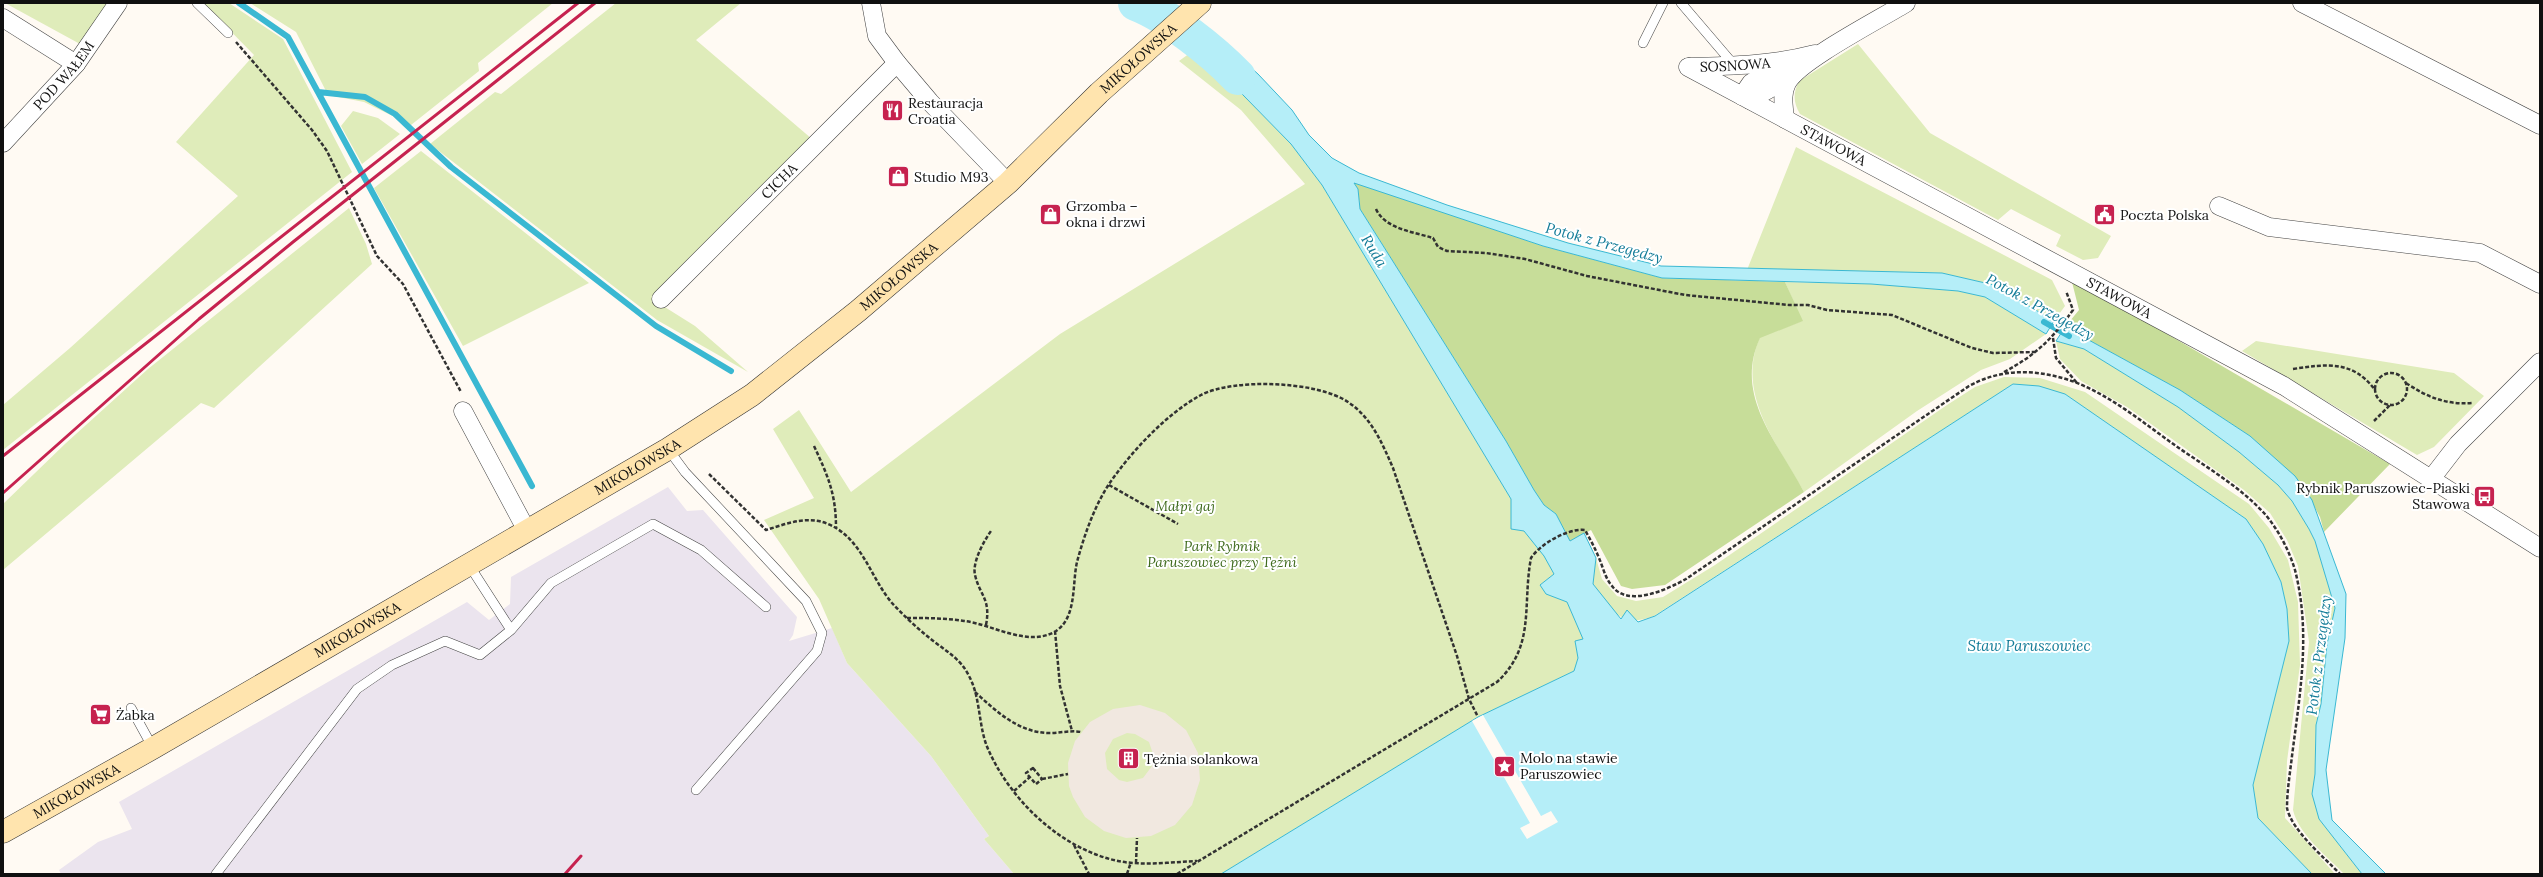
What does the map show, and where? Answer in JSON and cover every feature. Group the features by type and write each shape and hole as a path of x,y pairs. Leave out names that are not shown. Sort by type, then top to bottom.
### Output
{"main road":[{"name":"MIKOŁOWSKA","path":"3,832 153,748 710,424 772,380 1008,183 1154,43 1199,4"}],"street":[{"name":"POD WAŁEM","path":"3,143 76,64 118,3"},
{"path":"871,3 877,36 897,63 930,102 1008,183"},
{"name":"SOSNOWA","path":"1746,98 1787,69 1821,53 1906,3"},
{"path":"2302,3 2540,125"},
{"path":"3,18 76,64"},
{"name":"CICHA","path":"661,299 897,63"},
{"name":"SOSNOWA","path":"1688,67 1735,66 1787,69"},
{"name":"STAWOWA","path":"1688,67 2270,379 2370,439 2540,548"},
{"name":"SOSNOWA","path":"1785,119 1784,92 1787,69"},
{"path":"2219,206 2269,227 2480,253 2540,284"},
{"path":"2431,479 2458,444 2540,362"},
{"path":"463,411 527,531"}],"lane":[{"path":"197,3 228,33"},
{"path":"1643,43 1663,3"},
{"path":"1681,3 1735,66"},
{"path":"668,449 685,472 806,601 822,633 817,651 696,790"},
{"path":"216,874 357,689 392,665 445,640 480,655 511,630 551,583 653,524 701,550 766,607"},
{"path":"469,565 511,630"},
{"path":"131,708 153,748"}],"path":[{"path":"228,33 312,130 327,152 377,256 403,284 433,337 460,389 463,411"},
{"path":"1376,209 1385,219 1397,226 1433,238 1438,248 1448,251 1486,253 1525,259 1587,276 1686,295 1789,305 1808,305 1841,311 1884,314 1972,348 1999,353 2035,352"},
{"path":"2002,373 2035,352 2053,338 2073,310 2063,285"},
{"path":"2053,338 2056,358 2077,384"},
{"path":"2270,379 2281,372 2295,369 2344,368 2364,376 2375,390 2379,400 2391,404"},
{"path":"1177,874 1372,758 1385,747 1497,682 1510,669 1524,639 1531,558 1536,551 1567,532 1585,530 1611,586 1621,593 1640,595 1666,590 1686,579 1948,399 1981,379 2002,373 2039,373 2077,384 2116,404 2228,483 2264,514 2279,534 2295,570 2305,630 2303,664 2287,808 2289,817 2298,830 2340,874"},
{"path":"2375,390 2378,380 2386,373 2396,373 2406,383 2420,392 2442,401 2462,404 2478,402"},
{"path":"2370,439 2375,419 2391,404 2403,399 2406,383"},
{"path":"907,618 964,621 1030,636 1047,635 1055,631 1067,617 1077,563 1099,503 1109,485 1143,442 1188,402 1216,389 1247,385 1282,385 1322,391 1348,401 1364,416 1374,429 1393,468 1457,656 1469,699 1478,717"},
{"path":"814,446 832,486 835,501 836,528"},
{"path":"685,472 702,467 766,530 789,523 810,520 836,528 855,544 881,590 907,618 958,660 969,676 975,692 980,722 988,747 1014,791 1042,821 1074,845 1102,856 1136,863 1197,862"},
{"path":"1109,485 1178,524"},
{"path":"986,625 988,614 986,601 975,570 980,551 992,531"},
{"path":"1055,631 1060,686 1072,730"},
{"path":"975,692 1008,720 1028,730 1050,733 1072,730 1081,732"},
{"path":"1042,779 1033,768 1026,773 1036,784 1042,779 1068,774"},
{"path":"1014,791 1030,777"},
{"path":"1136,863 1137,838"},
{"path":"1074,845 1089,874"},
{"path":"1127,874 1132,862"}],"shaded area":[{"path":"668,487 687,511 703,510 797,617 793,635 789,641 832,628 847,663 931,756 989,836 984,839 1014,874 61,874 59,870 98,842 132,829 119,802 467,602 489,620 510,604 511,577"},
{"path":"1140,705 1165,713 1186,730 1198,753 1200,780 1192,805 1175,825 1151,836 1126,838 1104,831 1085,817 1073,797 1069,786 1068,763 1075,741 1090,722 1113,709","holes":["1127,733 1135,734 1149,742 1154,757 1152,766 1143,778 1127,782 1119,780 1107,769 1105,753 1113,739"]}],"green space":[{"path":"5,3 111,3 80,44"},
{"path":"203,3 229,3 283,39 352,172 3,450 3,405 70,348 238,196 176,142 254,55"},
{"path":"250,3 553,3 478,63 479,71 411,125 364,102 328,95 296,32"},
{"path":"616,3 741,3 696,40 812,139 749,197 652,299 695,326 748,372 657,320 430,144 495,92 501,94"},
{"path":"1858,44 1930,133 2111,236 2098,258 2083,260 2056,246 2061,235 2011,209 1998,220 1800,114 1795,98 1799,81"},
{"name":"Park Rybnik Paruszowiec przy Tężni","path":"1197,48 1291,144 1322,185 1511,499 1511,529 1524,531 1544,556 1554,574 1540,585 1546,594 1567,602 1583,639 1575,641 1578,658 1574,671 1478,717 1221,874 1014,874 984,839 989,836 931,756 847,663 819,599 764,520 814,498 773,429 799,410 851,492 1060,334 1305,184 1241,110 1179,61"},
{"path":"353,111 378,118 400,134 362,164 341,126"},
{"path":"1796,147 2052,280 2065,306 2054,321 1994,285 1942,273 1747,270"},
{"path":"421,151 589,283 463,346 374,188"},
{"path":"1353,182 1543,246 1662,278 1785,282 1803,321 1760,338 1753,360 1752,380 1755,400 1762,419 1804,492 1665,585 1632,589 1621,586 1591,530 1570,541 1556,514 1544,505 1534,490 1506,441 1360,209 1358,189"},
{"path":"349,208 366,244 372,264 214,408 201,403 3,570 3,504 66,443 148,369"},
{"path":"2071,278 2390,464 2324,532 2320,517 2302,484 2250,436 2180,390 2065,327 2079,310"},
{"path":"1785,282 1871,284 1958,291 1985,297 2046,334 2010,359 1981,370 1917,411 1804,492 1772,437 1763,418 1756,399 1753,379 1754,358 1760,337 1802,321"},
{"path":"2056,341 2084,349 2178,407 2239,452 2278,485 2292,501 2309,529 2315,541 2335,608 2327,644 2321,704 2316,723 2315,774 2312,794 2340,846 2362,874 2344,874 2314,845 2301,828 2293,810 2309,642 2298,566 2287,540 2270,513 2244,490 2127,407 2081,381 2060,359"},
{"path":"2256,341 2454,373 2484,396 2434,447 2417,455 2242,351"},
{"path":"2004,377 2040,378 2085,392 2249,504 2269,528 2288,560 2298,602 2300,665 2287,761 2285,818 2335,874 2312,874 2258,818 2253,785 2289,641 2287,609 2281,582 2263,544 2246,519 2065,394 2013,384 1654,616 1632,620 1618,615 1593,584 1596,558 1602,579 1617,596 1636,601 1663,597 1715,565 1947,405 1975,387"}],"water":[{"path":"1120,3 1161,3 1176,10 1158,25"},
{"name":"Staw Paruszowiec","path":"1214,35 1258,74 1292,110 1309,135 1332,158 1359,173 1447,205 1568,243 1661,266 1942,273 1994,285 2054,321 2046,334 1985,297 1958,291 1871,284 1662,278 1543,246 1354,183 1358,189 1360,209 1506,441 1534,490 1544,505 1556,514 1570,541 1584,533 1596,558 1593,584 1621,619 1627,610 1638,622 1655,616 2013,384 2039,386 2065,394 2246,519 2263,544 2281,582 2287,609 2289,641 2253,785 2258,818 2312,874 1221,874 1478,717 1574,671 1578,658 1575,641 1583,639 1567,602 1546,594 1540,585 1554,574 1544,556 1524,531 1511,529 1511,499 1322,185 1291,144 1197,48"},
{"path":"2065,327 2180,390 2250,436 2295,476 2312,500 2346,594 2345,638 2326,770 2332,820 2386,874 2362,874 2319,819 2312,794 2315,774 2316,725 2321,704 2327,644 2335,608 2315,541 2309,529 2292,501 2278,485 2239,452 2178,407 2084,349 2056,341"}],"pier":[{"name":"Molo na stawie Paruszowiec","path":"1483,715 1541,816 1551,811 1558,822 1527,839 1520,828 1530,823 1472,721"}],"waterway":[{"path":"239,3 288,37 532,486"},
{"name":"Ruda","path":"1136,3 1162,16 1190,35 1216,56 1238,77"},
{"path":"318,92 365,97 395,114 451,167 656,326 731,371"},
{"name":"Potok z Przegędzy","path":"2044,322 2069,336"}],"railway":[{"path":"3,456 578,3"},
{"path":"3,493 199,319 293,242 595,3"},
{"path":"565,874 581,856"}],"place":[{"name":"Restauracja Croatia","path":"893,111"},
{"name":"Studio M93","path":"898,177"},
{"name":"Grzomba – okna i drzwi","path":"1051,214"},
{"name":"Poczta Polska","path":"2105,215"},
{"name":"Rybnik Paruszowiec-Piaski Stawowa","path":"2485,496"},
{"name":"Żabka","path":"100,715"},
{"name":"Tężnia solankowa","path":"1129,759"},
{"name":"Molo na stawie Paruszowiec","path":"1505,766"}],"park label":[{"name":"Małpi gaj","path":"1185,506"}]}
